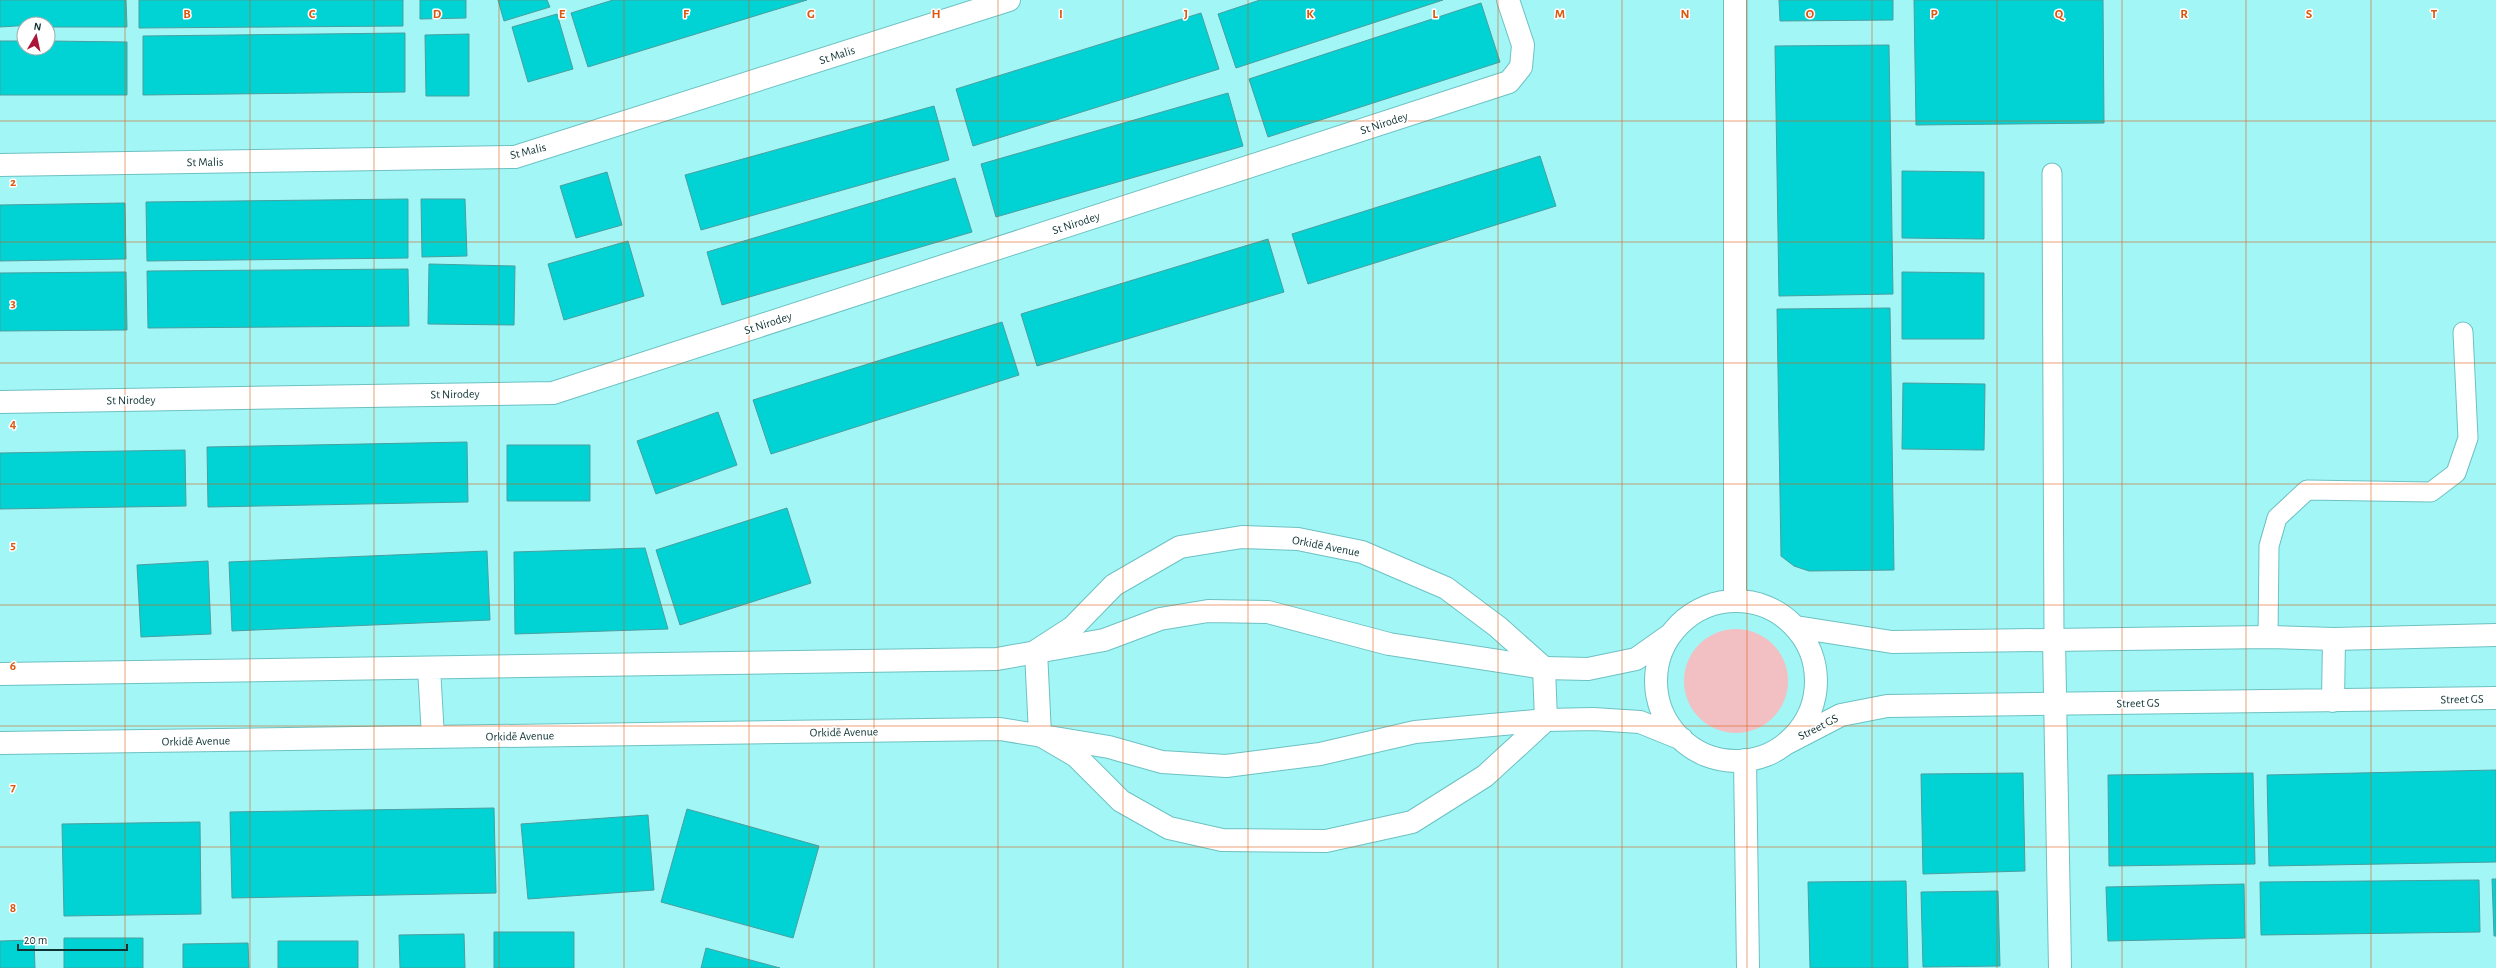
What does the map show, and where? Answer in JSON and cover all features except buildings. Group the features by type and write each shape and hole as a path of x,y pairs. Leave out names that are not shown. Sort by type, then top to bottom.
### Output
{"street":[{"name":"St Malis","path":"0,165 516,157 1009,0"},
{"name":"St Nirodey","path":"0,402 553,393 1509,82 1521,67 1523,46 1508,0"},
{"path":"1735,0 1736,600"},
{"name":"Orkidē Avenue","path":"1036,651 1073,626 1114,585 1180,547 1242,537 1298,539 1362,552 1439,585 1498,627 1544,668"},
{"path":"1736,600 1752,602 1769,608 1783,615 1796,627 1806,640 1814,661 1817,684 1813,706 1802,727 1787,743 1767,755 1744,760 1722,759 1701,752 1682,740 1667,722 1659,701 1656,678 1660,656 1670,635 1683,621 1698,610 1716,603 1736,600"},
{"name":"Orkidē Avenue","path":"0,674 997,659 1104,640 1160,619 1208,610 1268,612 1389,644 1544,668 1588,669 1636,659 1670,635"},
{"path":"1796,627 1892,642 2268,636 2334,639 2496,635"},
{"path":"2333,701 2334,639"},
{"path":"2054,640 2060,968"},
{"path":"1036,651 1040,735"},
{"path":"429,668 433,737"},
{"path":"1544,668 1546,720"},
{"name":"Street GS","path":"1787,743 1841,715 1887,706 2496,698"},
{"name":"Orkidē Avenue","path":"0,743 1000,729 1109,747 1162,762 1226,766 1320,754 1415,732 1546,720 1593,719 1640,722 1682,740"},
{"name":"Orkidē Avenue","path":"1040,735 1076,756 1121,801 1169,828 1222,840 1326,841 1412,822 1485,776 1546,720"},
{"path":"1744,760 1748,968"}],"lane":[{"path":"2052,173 2054,640"},
{"path":"2268,636 2269,546 2277,518 2307,490 2431,492 2456,474 2468,438 2463,332"}],"shaded area":[{"path":"1736,629 1756,633 1773,644 1784,661 1788,681 1784,701 1773,718 1756,729 1736,733 1716,729 1699,718 1688,701 1684,681 1688,661 1699,644 1716,633"}]}
